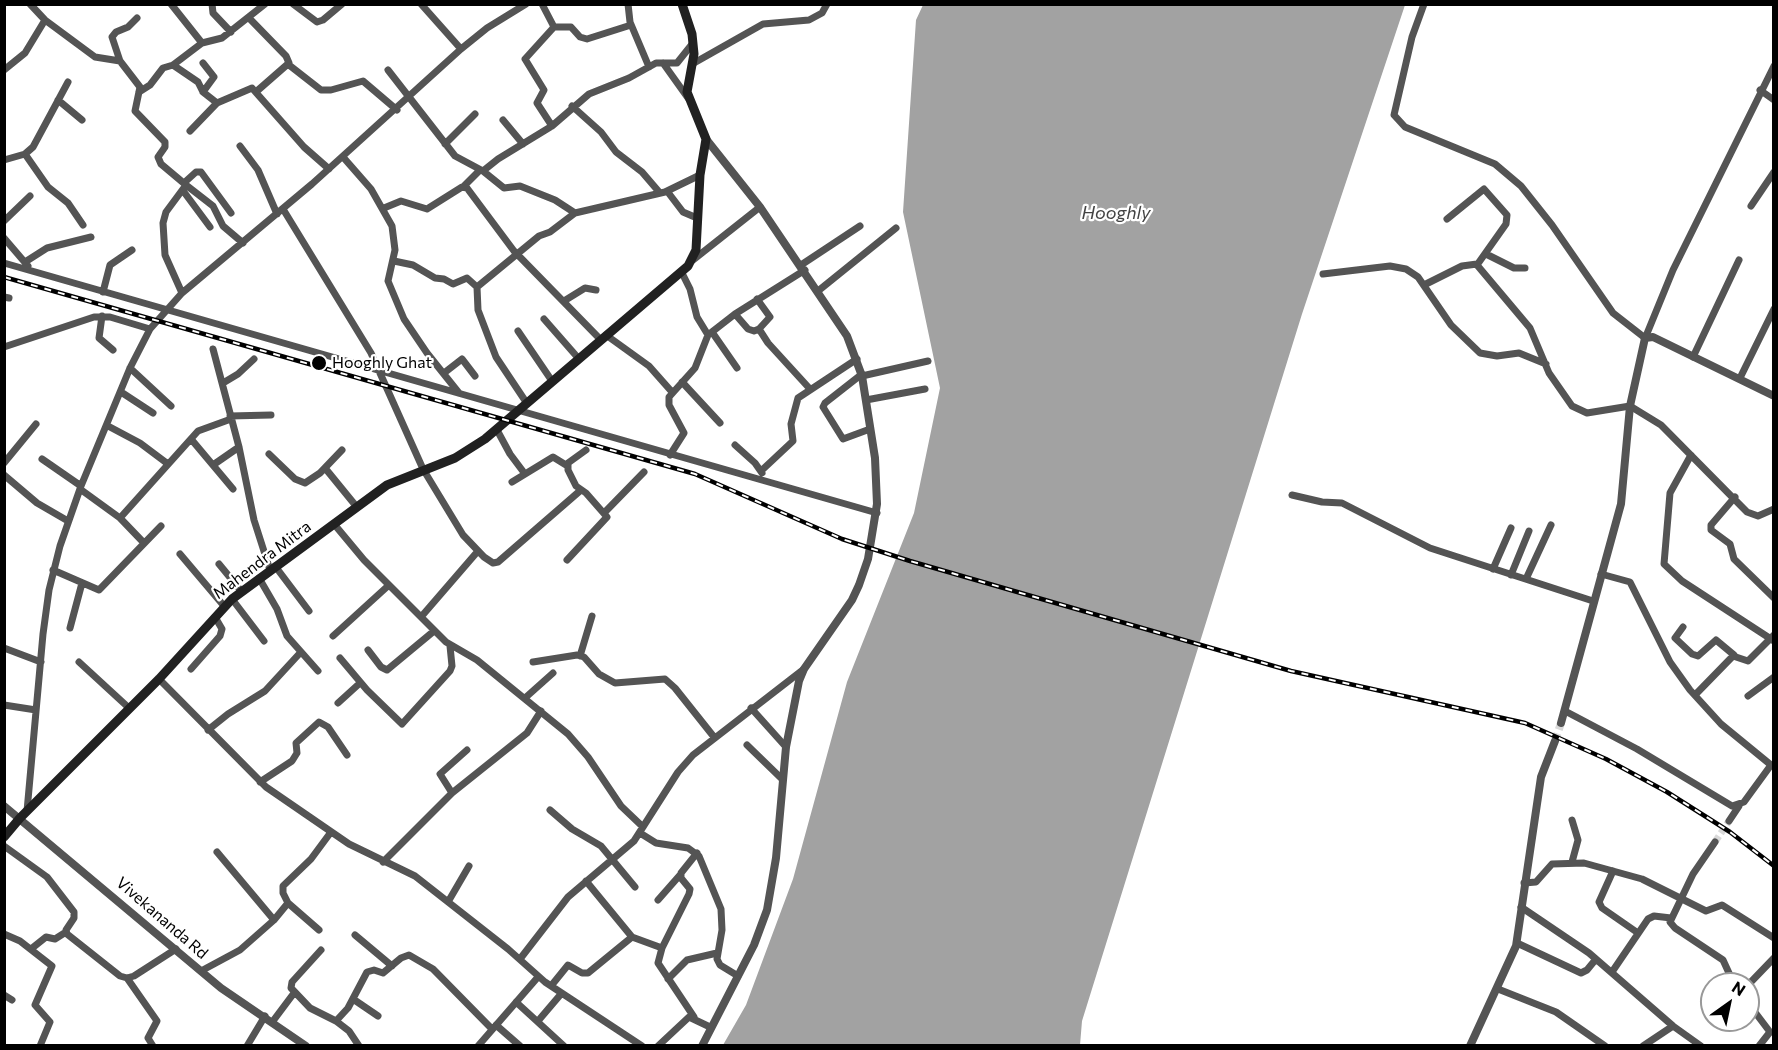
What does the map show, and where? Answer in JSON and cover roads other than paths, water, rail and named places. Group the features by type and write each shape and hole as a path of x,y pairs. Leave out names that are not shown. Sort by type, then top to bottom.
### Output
{"main road":[{"path":"682,4 693,43 694,63 687,84 688,98 706,139 700,175 693,260"},
{"name":"Mahendra Mitra","path":"4,837 23,815 159,680 228,603 272,568 387,485 455,458 497,430 526,402 682,273 693,260"}],"street":[{"path":"30,4 45,20 95,57 120,61"},
{"path":"171,4 202,43"},
{"path":"212,4 213,13 231,32"},
{"path":"139,92 150,85 163,68 173,65 202,43 212,42 231,32 265,4"},
{"path":"293,4 317,22 342,4"},
{"path":"421,4 461,49"},
{"path":"23,815 54,570 80,487 108,426 130,368 150,329 182,293 397,110 461,49 487,28 526,4"},
{"path":"542,4 554,27"},
{"path":"628,4 631,25 649,67"},
{"path":"694,63 763,24 809,20 822,14 827,4"},
{"path":"1424,4 1412,37 1394,115 1405,127 1495,164 1521,186 1552,225 1613,314 1645,337 1740,378 1773,396"},
{"path":"137,18 112,37 120,61 138,83 139,92 135,111 165,142 159,161 185,186 213,206 224,226 243,243"},
{"path":"249,18 286,56 289,65 321,90 332,90 356,81 367,82 397,110"},
{"path":"4,70 25,53 45,20"},
{"path":"552,126 537,103 543,90 525,59 554,27 571,27 580,37 587,39 631,25"},
{"path":"384,208 401,201 427,209 552,126 572,106 589,94 629,78 649,67 663,63 677,63 693,43"},
{"path":"203,63 214,77 203,92"},
{"path":"663,63 688,98"},
{"path":"173,65 198,82 203,92 217,103"},
{"path":"257,91 289,65"},
{"path":"1562,723 1593,601 1621,504 1630,406 1645,337 1673,270 1773,66"},
{"path":"388,70 455,156 482,171 504,188 526,188 555,200 574,213"},
{"path":"4,160 25,154 33,147 68,82"},
{"path":"190,131 217,103 247,88 257,91 304,147 329,169"},
{"path":"1760,90 1773,100"},
{"path":"58,100 82,120"},
{"path":"572,106 601,132 616,152 642,172 683,212 697,218"},
{"path":"445,144 475,114"},
{"path":"503,120 523,144"},
{"path":"702,1046 760,930 771,889 780,829 786,747 794,698 804,669 852,600 859,585 868,559 877,513 877,485 862,375 847,336 803,267 760,207 706,139"},
{"path":"240,146 258,170 280,211 380,370 423,469 463,535 478,551 490,562 498,562 581,490"},
{"path":"25,154 48,187 68,203 83,225"},
{"path":"343,157 371,189 384,208 392,226 394,261 388,281 399,307 427,353 459,393"},
{"path":"182,293 166,259 163,223 166,212 196,172 201,172 231,213"},
{"path":"1752,206 1773,172"},
{"path":"477,287 539,237 550,232 574,213 663,192 700,175"},
{"path":"185,186 210,226"},
{"path":"464,186 518,255 564,301 603,337 649,366 672,392"},
{"path":"1424,285 1462,266 1477,264 1508,220 1488,191 1480,190 1447,219"},
{"path":"4,220 30,196"},
{"path":"693,260 760,207"},
{"path":"670,455 684,434 668,399 695,368 710,333 860,226"},
{"path":"818,291 896,228"},
{"path":"25,262 47,248 91,237"},
{"path":"4,238 33,272"},
{"path":"103,292 110,265 132,250"},
{"path":"1486,254 1514,268 1525,268"},
{"path":"1693,357 1739,260"},
{"path":"394,261 413,265 435,278 444,279 453,284 467,278 477,287 478,310 496,357 526,402"},
{"path":"4,263 761,482 877,513"},
{"path":"1477,264 1530,328 1565,398 1579,411 1600,412 1630,406 1661,425 1753,516 1773,509"},
{"path":"1323,274 1401,267 1412,271 1451,325 1480,353 1497,356 1519,353 1546,364"},
{"path":"682,273 690,289 697,317 737,368"},
{"path":"564,301 585,288 596,290"},
{"path":"735,314 751,330 759,329 770,319 757,299"},
{"path":"1740,378 1773,309"},
{"path":"4,347 86,318 102,316 150,329"},
{"path":"102,316 99,338 113,350"},
{"path":"544,319 579,358"},
{"path":"759,329 768,343 810,389"},
{"path":"518,331 552,381"},
{"path":"213,349 239,447 254,520 272,568 309,611"},
{"path":"223,383 238,374 254,358"},
{"path":"444,373 462,359 475,376"},
{"path":"761,471 793,441 791,424 796,414 795,401 857,359"},
{"path":"870,429 843,439 824,407 862,375 928,361"},
{"path":"130,368 171,406"},
{"path":"682,382 720,423"},
{"path":"866,400 925,388"},
{"path":"121,392 153,413"},
{"path":"120,518 191,438 203,428 231,417 271,415"},
{"path":"4,463 36,424"},
{"path":"108,426 140,443 168,464"},
{"path":"497,430 510,454 525,474"},
{"path":"191,438 233,489"},
{"path":"735,445 761,471 761,482"},
{"path":"213,465 239,447"},
{"path":"269,454 301,483 309,482 342,450"},
{"path":"566,465 586,450"},
{"path":"1683,627 1675,640 1694,656 1700,654 1716,640 1734,656 1748,661 1772,638 1682,581 1664,564 1670,493 1691,455"},
{"path":"512,482 553,457 566,465 576,486 605,512 607,519 567,560"},
{"path":"42,459 120,518 144,543"},
{"path":"325,468 356,506"},
{"path":"605,512 644,472"},
{"path":"4,475 37,503 68,521"},
{"path":"1292,495 1310,500 1342,503 1430,548 1593,601"},
{"path":"1734,497 1711,525 1712,530 1730,544 1734,559 1773,598"},
{"path":"334,524 389,585 450,646 477,660 575,741 621,806 656,843 688,848 697,853 721,909 722,930 717,953 720,964 738,976"},
{"path":"1526,579 1551,525"},
{"path":"54,570 99,590 161,526"},
{"path":"1493,569 1511,528"},
{"path":"1511,575 1529,531"},
{"path":"421,617 478,551"},
{"path":"180,554 264,641"},
{"path":"219,564 242,592"},
{"path":"1601,574 1626,580 1633,586 1670,662 1695,696 1720,724 1773,765 1729,821"},
{"path":"259,579 277,609 287,636 318,671"},
{"path":"70,628 82,583"},
{"path":"333,636 389,585"},
{"path":"191,669 220,636 222,630 215,616"},
{"path":"580,656 592,616"},
{"path":"368,650 381,668 387,670 434,631"},
{"path":"340,658 388,712 404,723 450,670 452,666 450,646"},
{"path":"4,648 41,662"},
{"path":"208,730 228,714 265,692 300,652"},
{"path":"533,662 580,656"},
{"path":"580,656 599,674 615,683 665,679 675,688 714,737"},
{"path":"1695,696 1734,656"},
{"path":"79,662 129,708"},
{"path":"520,959 568,897 627,847 642,830 683,766 714,737 804,669"},
{"path":"525,698 553,673"},
{"path":"1748,696 1773,677"},
{"path":"159,680 260,782 332,832 383,862 415,876 520,959 538,977 642,1046"},
{"path":"338,703 360,683"},
{"path":"4,705 36,710"},
{"path":"751,708 786,747"},
{"path":"383,862 452,793 527,733 541,711"},
{"path":"1565,711 1645,753 1726,805 1739,806"},
{"path":"260,782 292,761 297,753 296,743 319,722 328,728 347,754"},
{"path":"1470,1046 1498,989 1517,943 1541,777 1555,741"},
{"path":"747,745 783,779"},
{"path":"452,793 440,774 466,750"},
{"name":"Vivekananda Rd","path":"4,806 23,815 201,971 306,1046"},
{"path":"550,810 572,829 601,846 635,887"},
{"path":"1572,820 1578,840 1572,862"},
{"path":"320,930 288,903 283,893 283,886 317,852 332,832"},
{"path":"1715,842 1680,898 1671,918 1671,925 1723,960 1728,972"},
{"path":"4,846 47,877 74,912 74,918 66,932 55,939 45,937 31,949"},
{"path":"217,852 274,920"},
{"path":"658,900 697,853"},
{"path":"1524,883 1536,882 1552,864 1572,862 1613,871 1642,879 1706,911 1722,905 1773,938"},
{"path":"448,902 469,866"},
{"path":"1613,871 1599,902 1610,914 1638,933"},
{"path":"681,874 690,888 689,894 662,948 658,963 694,1017 710,1027"},
{"path":"586,880 632,937 662,948"},
{"path":"201,971 240,950 274,920 288,903"},
{"path":"1521,907 1596,959 1673,1026 1701,1046"},
{"path":"1612,972 1650,918 1671,918"},
{"path":"66,932 111,969 127,978 157,1021 148,1038 153,1046"},
{"path":"4,934 31,949 52,966 35,1005 50,1022 40,1046"},
{"path":"355,935 392,966"},
{"path":"551,986 568,965 584,974 588,973 632,937"},
{"path":"1517,943 1581,972 1587,970 1596,959"},
{"path":"127,978 176,949"},
{"path":"321,950 292,982 291,987 294,993 310,1008 336,1021 349,1031 359,1046"},
{"path":"668,979 687,960 717,953"},
{"path":"336,1021 353,999 367,972 374,970 383,973 405,956 421,961 440,975 494,1027 520,1046"},
{"path":"1760,972 1773,958"},
{"path":"478,1046 538,977"},
{"path":"1498,989 1556,1012 1605,1046"},
{"path":"247,1046 294,993"},
{"path":"538,1021 561,994"},
{"path":"4,995 12,1000"},
{"path":"353,999 378,1016"},
{"path":"516,1002 559,1044"},
{"path":"658,1046 684,1020 694,1017"},
{"path":"1759,1046 1772,1033 1760,1018"},
{"path":"1643,1046 1673,1026"}],"water":[{"name":"Hooghly","path":"923,5 1405,5 1302,314 1082,1021 1080,1045 723,1045 746,1005 793,879 847,682 914,513 940,388 903,212 916,20"}],"tunnel":[{"path":"1555,741 1561,723"},
{"path":"1715,842 1729,821"}],"railway":[{"path":"4,277 695,474 842,539 910,561 1291,671 1525,723 1606,759 1667,792 1730,832 1774,866"}],"place":[{"name":"Hooghly Ghat","path":"319,363"}]}
